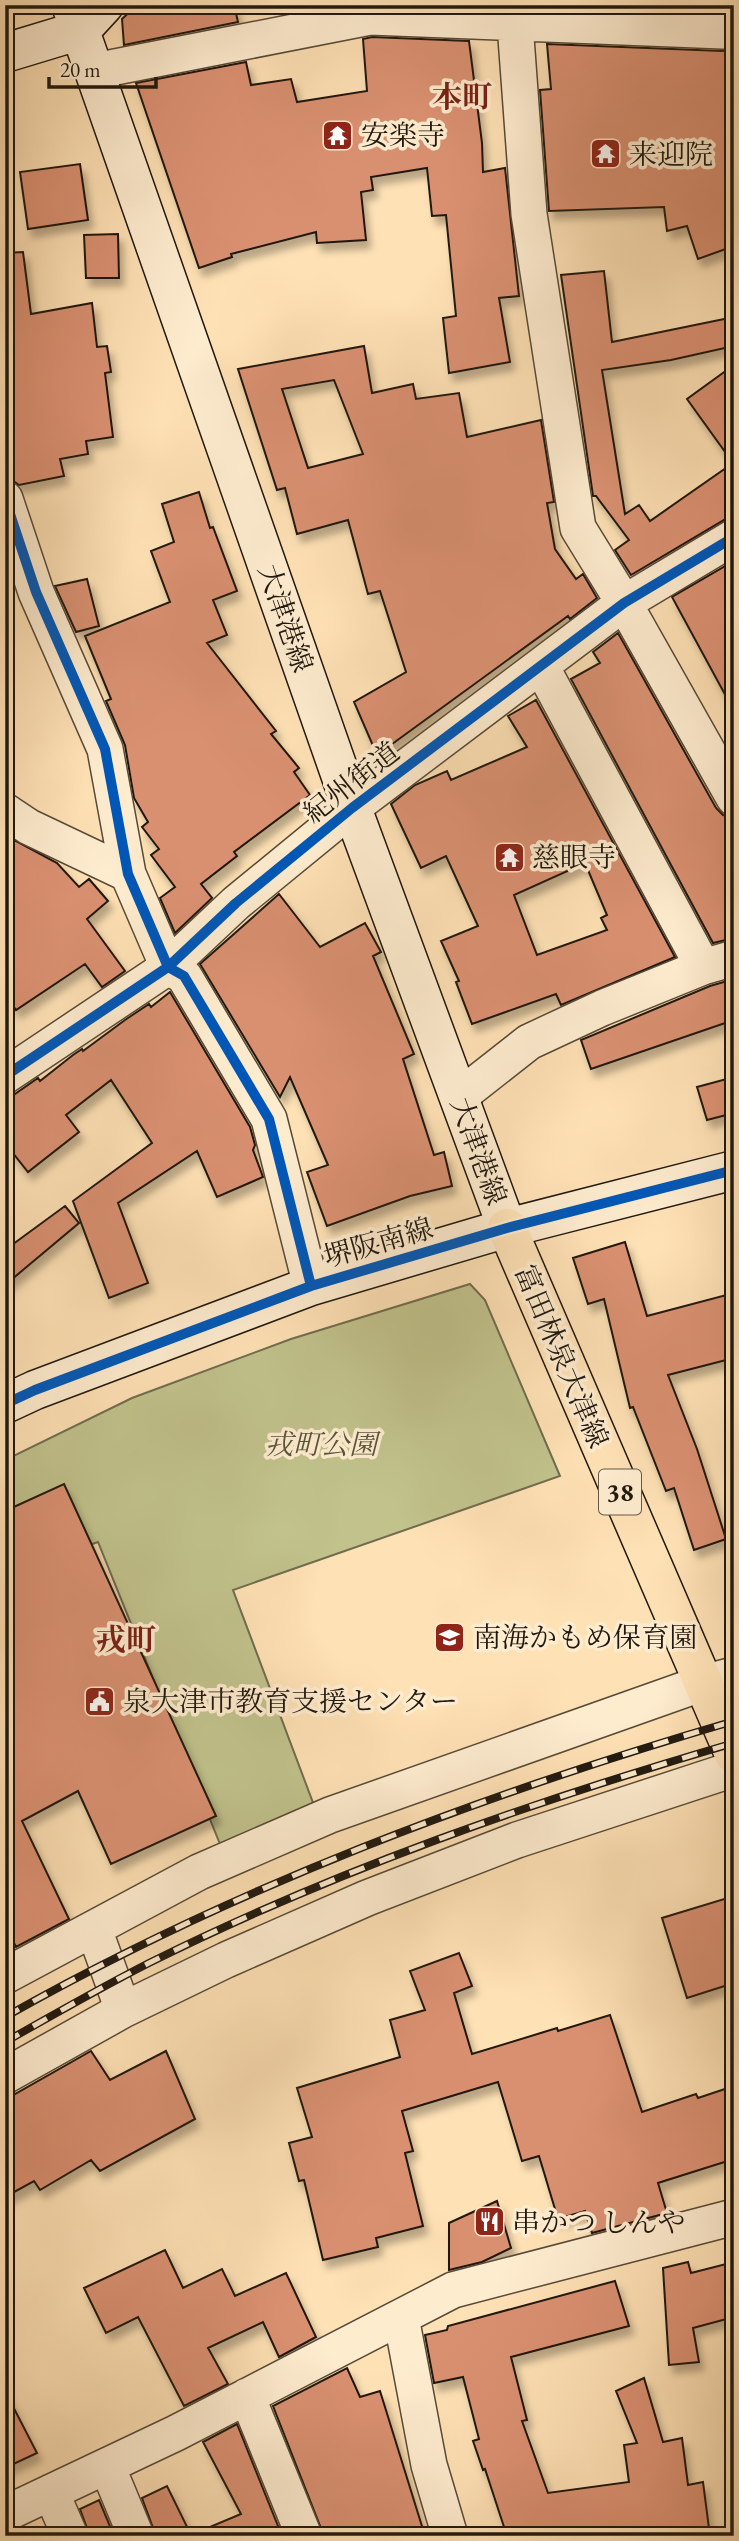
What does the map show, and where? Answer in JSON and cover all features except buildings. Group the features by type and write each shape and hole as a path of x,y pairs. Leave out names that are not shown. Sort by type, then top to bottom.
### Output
{"main road":[{"path":"5,52 85,13"},
{"name":"大津港線","path":"85,13 95,71 352,808 507,1228"},
{"name":"堺阪南線","path":"5,1404 48,1385 311,1286 507,1228 734,1170"},
{"name":"富田林泉大津線","path":"507,1228 719,1679 734,1754"}],"street":[{"path":"95,71 370,17 723,31 734,28"},
{"path":"515,24 529,214 578,528 624,603 734,798"},
{"path":"5,499 36,592 105,749 128,874 168,967 184,976 269,1119 311,1286"},
{"name":"紀州街道","path":"5,1076 168,967 236,903 352,808 624,603 734,537"},
{"path":"459,1097 529,1042 602,1008 718,962 541,666"},
{"path":"5,811 29,827 128,874"},
{"path":"5,1976 199,1872 330,1815 719,1679"},
{"path":"5,2076 123,2010 226,1960 367,1898 517,1840 734,1769"},
{"path":"94,1929 123,2010"},
{"path":"5,2514 247,2396 453,2290 734,2217"},
{"path":"401,2317 429,2465 450,2536"},
{"path":"247,2396 304,2536"},
{"path":"107,2466 136,2536"},
{"path":"51,2492 70,2536"}],"green space":[{"name":"戎町公園","path":"470,1284 485,1300 560,1476 233,1590 315,1808 222,1849 98,1542 5,1574 5,1460 132,1398 291,1339"}],"railway":[{"path":"5,2017 180,1926 361,1848 546,1780 734,1721"},
{"path":"5,2042 149,1963 220,1929 364,1868 510,1814 734,1743"}],"cycle path":[{"path":"5,499 36,592 105,749 128,874 168,967 184,976 269,1119 311,1286"},
{"path":"5,1076 168,967 236,903 352,808 624,603 734,537"},
{"path":"5,1404 35,1390 311,1286 507,1228 734,1170"}],"place":[{"name":"安楽寺","path":"338,135"},
{"name":"来迎院","path":"606,154"},
{"name":"慈眼寺","path":"509,857"},
{"name":"南海かもめ保育園","path":"450,1637"},
{"name":"泉大津市教育支援センター","path":"100,1701"},
{"name":"串かつ しんや","path":"489,2222"}],"district":[{"name":"本町","path":"462,96"},
{"name":"戎町","path":"126,1639"}]}
